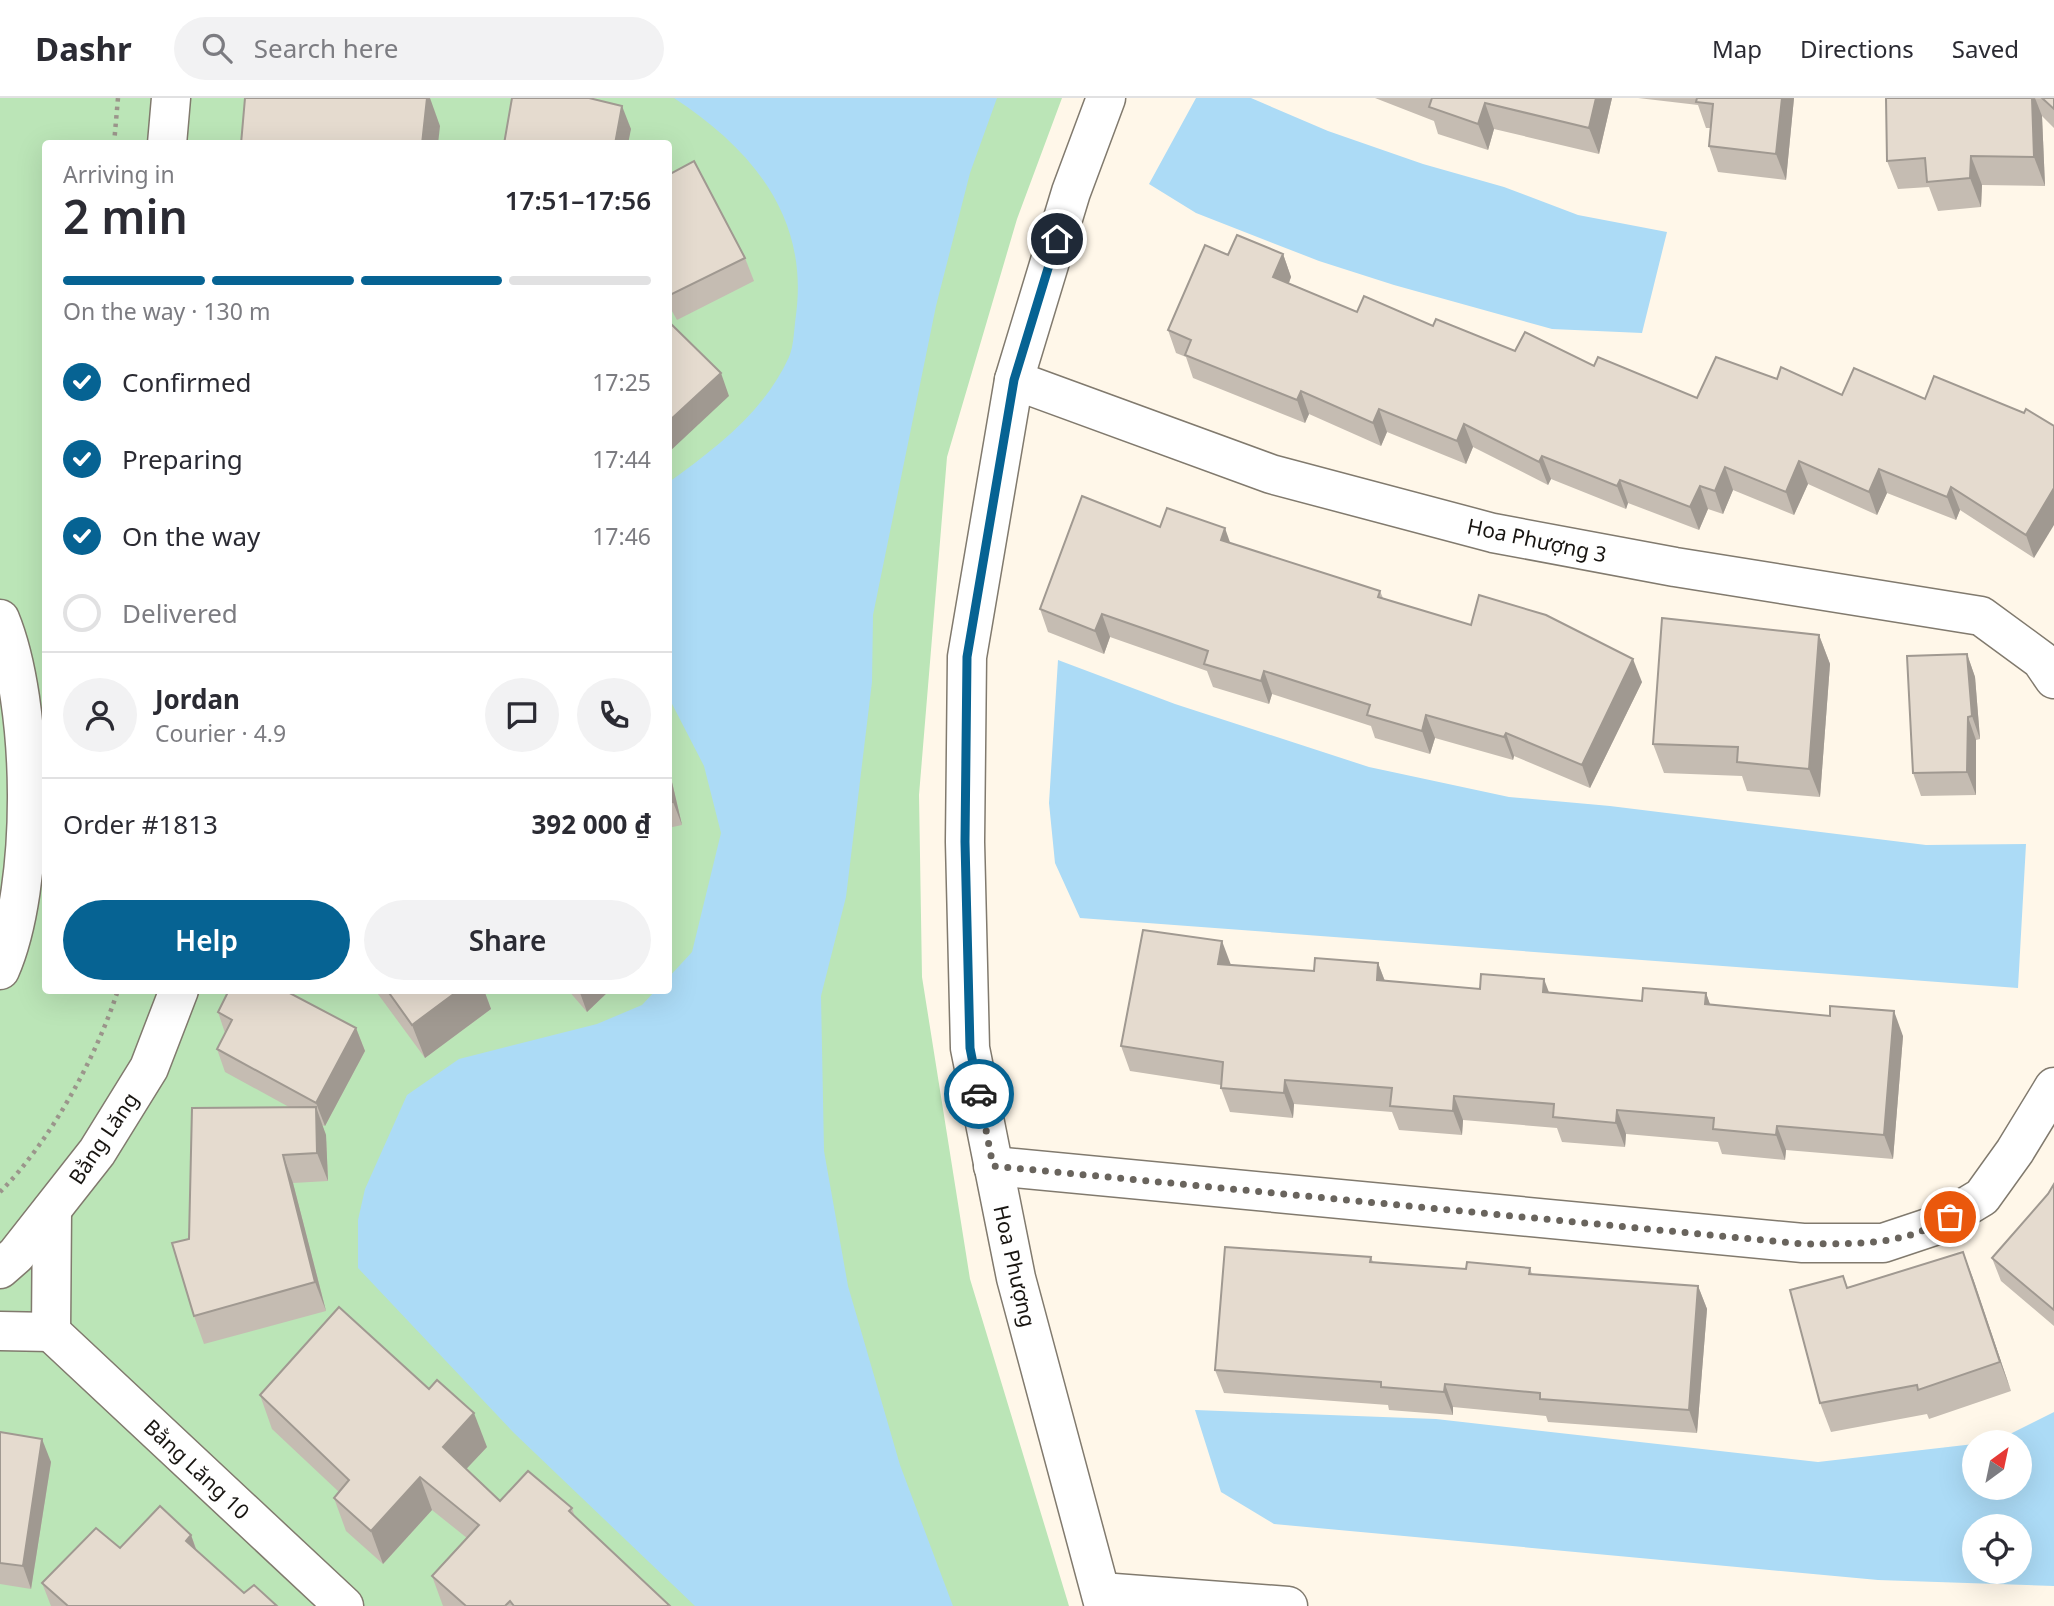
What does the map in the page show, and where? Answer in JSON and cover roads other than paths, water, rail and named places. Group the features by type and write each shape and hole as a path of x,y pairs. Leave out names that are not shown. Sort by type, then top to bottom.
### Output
{"street":[{"path":"167,140 171,98"},
{"name":"Hoa Phượng","path":"1102,1599 1016,1278 970,1048 965,842 967,657 1014,380 1071,192 1106,98"},
{"name":"Hoa Phượng 3","path":"1014,380 1271,474 1493,533 1675,567 1981,616 2040,660 2054,679"},
{"path":"0,619 24,716 27,820 13,941 0,970"},
{"name":"Bằng Lăng","path":"0,1269 16,1255 97,1152 149,1068 177,994"},
{"path":"993,1166 1804,1244 1883,1243 1934,1226 1982,1197 2015,1152 2054,1087"},
{"path":"0,1331 51,1332 52,1210"},
{"name":"Bằng Lăng 10","path":"51,1332 344,1606"},
{"path":"1102,1599 1287,1606"}],"water":[{"path":"674,98 997,98 970,173 936,306 873,615 872,682 846,897 821,996 824,1151 848,1286 900,1465 953,1606 695,1606 514,1433 358,1268 358,1220 365,1189 407,1095 459,1059 597,1024 642,1005 652,994 672,994 672,974 692,952 721,833 704,766 672,704 672,480 737,427 779,377 792,348 798,280 793,247 784,217 769,189 750,163 702,118"},
{"path":"1196,98 1251,98 1328,131 1423,164 1504,187 1578,215 1667,232 1642,333 1552,329 1319,261 1196,213 1149,184"},
{"path":"1058,660 1175,704 1369,767 1509,797 1610,806 1926,845 2026,844 2018,988 1080,918 1055,863 1049,803"},
{"path":"1195,1410 1436,1419 1818,1462 1962,1445 1962,1500 2032,1500 2032,1430 2018,1430 2054,1412 2054,1586 1995,1584 2032,1584 2032,1514 1962,1514 1962,1583 1878,1580 1274,1524 1221,1492"}]}
